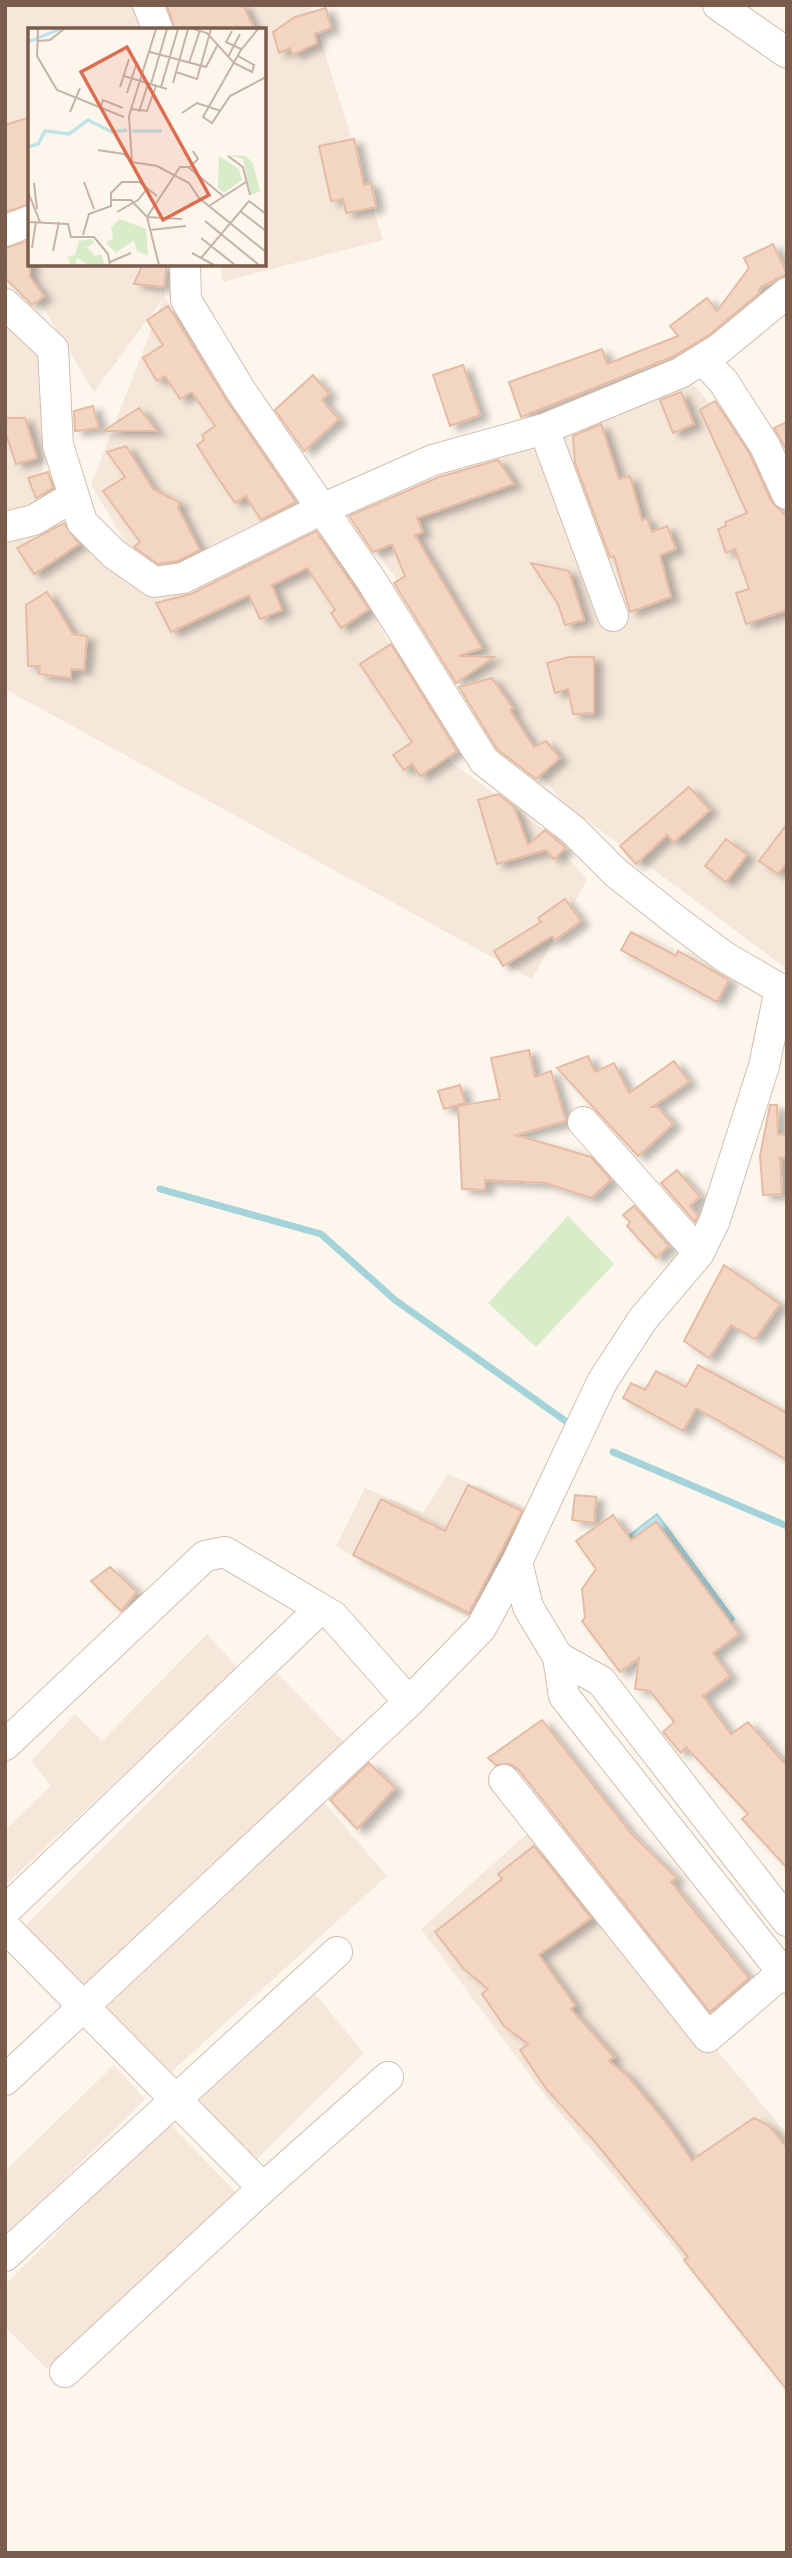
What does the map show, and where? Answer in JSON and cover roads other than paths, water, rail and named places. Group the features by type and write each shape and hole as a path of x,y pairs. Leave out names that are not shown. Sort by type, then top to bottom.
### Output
{"street":[{"path":"148,5 157,28"},
{"path":"718,5 787,53"},
{"path":"5,230 28,222"},
{"path":"5,2080 409,1703 481,1628 517,1562 603,1382 643,1320 699,1253 715,1220 783,997 678,922 616,873 573,830 484,761 322,509 242,391 186,300 185,266"},
{"path":"5,304 53,349 58,445 82,522 114,554 154,582 183,578 322,509 433,460 544,429 680,373 704,360 787,293"},
{"path":"704,360 723,381 765,446 787,494"},
{"path":"544,429 613,616"},
{"path":"5,527 34,520 74,496"},
{"path":"583,1122 699,1253"},
{"path":"5,1745 205,1556 225,1552 333,1616 409,1703"},
{"path":"504,1780 708,2037 785,1976 564,1696 558,1657 528,1607 517,1562"},
{"path":"5,1910 320,1609"},
{"path":"558,1657 601,1681 787,1921"},
{"path":"5,1927 263,2188"},
{"path":"5,2256 337,1952"},
{"path":"65,2372 263,2188 388,2077"}],"water":[{"path":"657,1514 734,1619 706,1637 630,1535"}],"waterway":[{"path":"160,1189 321,1234 395,1300 574,1427"},
{"path":"613,1452 787,1526"}]}
